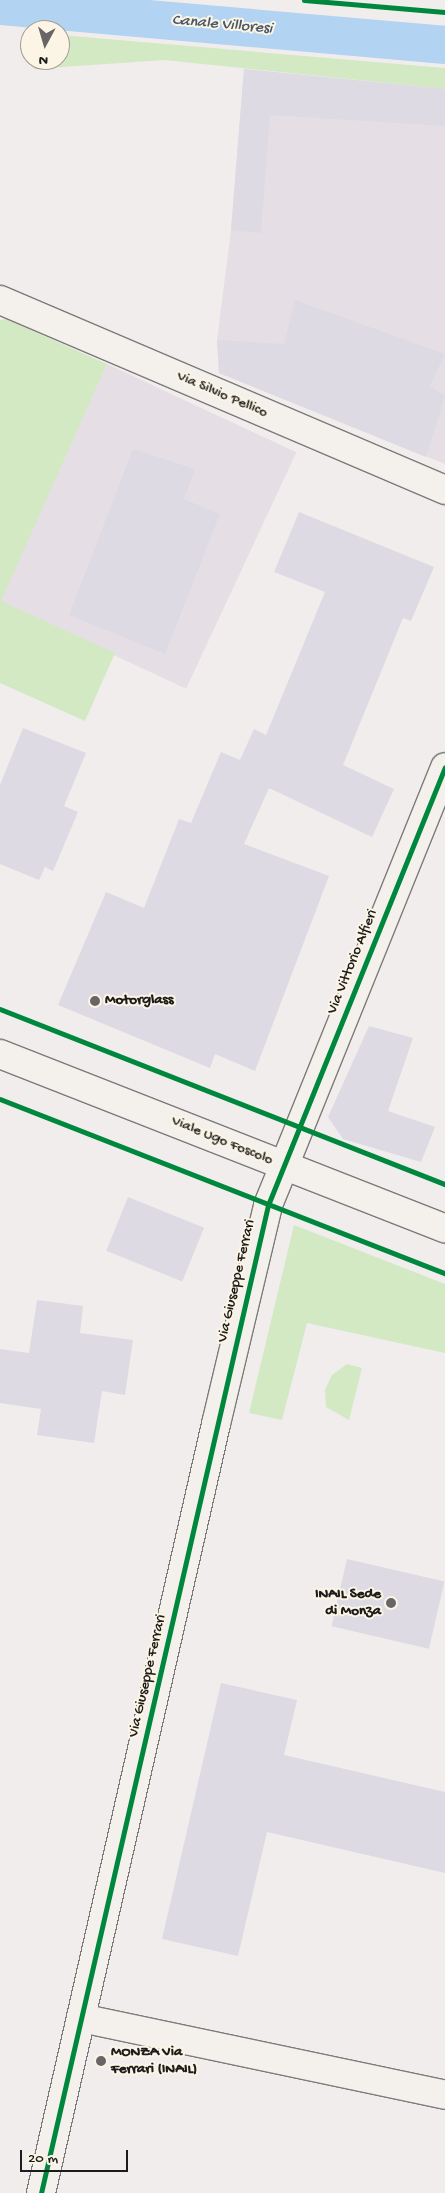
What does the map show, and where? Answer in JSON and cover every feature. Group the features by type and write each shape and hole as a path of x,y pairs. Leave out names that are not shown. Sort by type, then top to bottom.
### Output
{"street":[{"name":"Via Silvio Pellico","path":"0,300 445,490"},
{"name":"Via Vittorio Alfieri","path":"284,1166 445,767"},
{"name":"Viale Ugo Foscolo","path":"0,1054 445,1228"},
{"name":"Via Giuseppe Ferrari","path":"41,2193 216,1424 268,1205 284,1166"},
{"path":"81,2018 445,2095"}],"shaded area":[{"path":"244,69 445,89 445,464 219,373 217,340 231,230"},
{"path":"107,364 296,452 186,689 0,602 0,593"}],"green space":[{"path":"70,36 445,68 445,89 164,60 70,67"},
{"path":"6,319 107,364 1,601 115,653 85,721 0,683 0,320"},
{"path":"294,1225 445,1284 445,1353 307,1323 282,1420 249,1413"},
{"path":"347,1364 362,1368 349,1420 326,1407 325,1390 332,1375"}],"building":[{"path":"244,69 445,89 445,126 270,115 261,233 231,230"},
{"path":"295,300 445,354 430,386 445,396 426,457 219,373 217,340 284,344"},
{"path":"133,449 195,469 184,499 220,514 165,654 69,615"},
{"path":"299,512 434,567 411,621 403,618 343,765 394,789 372,837 269,788 244,844 329,876 255,1071 215,1054 210,1068 58,1005 106,892 144,908 179,819 191,823 221,752 240,760 254,729 266,735 325,592 274,572"},
{"path":"23,728 86,753 64,806 78,812 53,871 45,867 39,880 0,864 0,785"},
{"path":"369,1026 413,1038 388,1111 435,1127 421,1162 343,1139 328,1117"},
{"path":"128,1197 204,1228 182,1281 106,1251"},
{"path":"37,1300 83,1306 80,1333 133,1340 125,1395 102,1391 94,1443 37,1435 41,1409 0,1403 0,1349 29,1353"},
{"name":"INAIL Sede di Monza","path":"347,1559 444,1581 429,1649 331,1626"},
{"path":"221,1683 297,1700 284,1755 445,1792 445,1873 267,1832 238,1956 162,1939"}],"waterway":[{"name":"Canale Villoresi","path":"0,6 445,45"}],"cycle path":[{"path":"304,0 445,12"},
{"path":"41,2193 268,1205 445,767"},
{"path":"0,1009 445,1184"},
{"path":"0,1099 445,1273"}],"place":[{"name":"Motorglass","path":"95,1001"},
{"name":"INAIL Sede di Monza","path":"391,1603"},
{"name":"MONZA Via Ferrari (INAIL)","path":"101,2061"}]}
